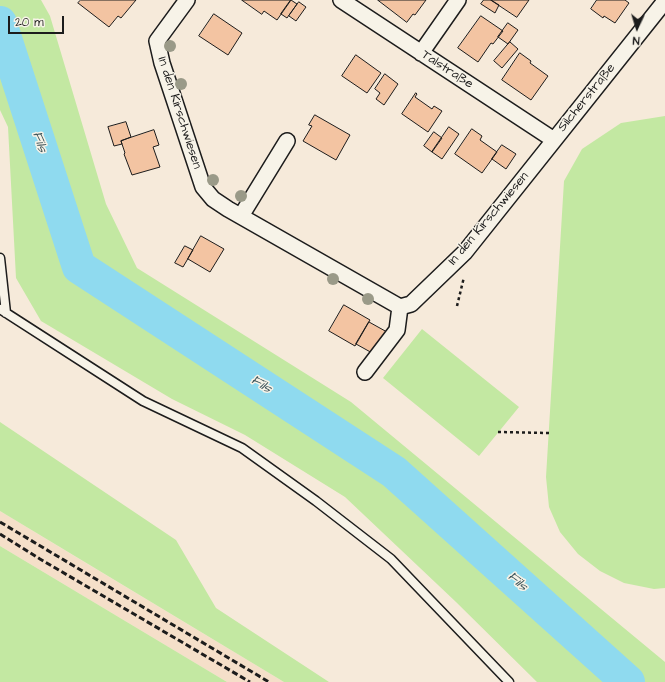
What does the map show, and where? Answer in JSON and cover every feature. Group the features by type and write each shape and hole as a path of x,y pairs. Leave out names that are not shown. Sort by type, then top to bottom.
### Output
{"street":[{"name":"In den Kirschwiesen","path":"187,0 157,41 159,53 203,187 213,199 400,307 411,304 465,252 554,140"},
{"name":"Talstraße","path":"341,0 554,140"},
{"path":"421,53 458,0"},
{"name":"Silcherstraße","path":"554,140 665,1"},
{"path":"241,216 287,141"},
{"path":"365,372 397,330 400,307"}],"lane":[{"path":"0,258 3,311 143,401 242,448 316,501 390,559 509,682"}],"path":[{"path":"498,432 549,434"}],"shaded area":[{"path":"0,511 284,682 227,682 0,546"}],"green space":[{"path":"0,0 41,0 50,16 106,204 137,268 351,402 665,662 665,682 537,682 456,602 345,497 245,435 172,399 41,321 16,278 8,127 0,110"},
{"path":"665,116 665,588 654,589 624,583 600,571 578,554 560,532 549,507 546,477 564,181 582,149 621,123"},
{"path":"422,329 519,407 479,456 383,378"},
{"path":"0,422 176,540 216,608 329,682 284,682 0,511"},
{"path":"0,546 227,682 0,682"}],"building":[{"path":"81,0 136,0 121,18 118,16 109,27 78,3"},
{"path":"242,0 291,0 277,20 264,11 262,14"},
{"path":"291,0 297,4 287,18 281,14"},
{"path":"378,0 426,0 415,15 413,14 407,22"},
{"path":"484,0 491,0 499,5 495,13 481,4"},
{"path":"491,0 529,0 517,17"},
{"path":"597,0 625,0 629,3 615,23 604,16 603,18 591,9"},
{"path":"299,2 306,7 296,21 289,16"},
{"path":"214,14 242,33 228,55 199,36"},
{"path":"481,16 503,31 493,44 491,43 478,62 458,48"},
{"path":"508,23 518,30 508,44 498,37"},
{"path":"510,42 518,49 502,68 494,61"},
{"path":"520,53 531,61 530,63 548,76 531,100 502,80"},
{"path":"356,55 381,73 367,93 342,76"},
{"path":"385,74 398,84 384,105 376,99 380,93 375,89"},
{"path":"416,93 417,94 415,97 432,109 434,106 442,111 428,132 402,114"},
{"path":"315,115 350,135 336,160 303,141 312,126 309,125"},
{"path":"126,122 131,137 121,141 122,144 114,146 108,127"},
{"path":"449,127 459,134 442,159 432,152"},
{"path":"472,129 482,136 480,140 497,152 482,173 455,154"},
{"path":"154,130 159,145 153,147 160,167 132,175 121,141"},
{"path":"434,132 442,138 432,152 424,146"},
{"path":"502,145 516,154 506,169 492,159"},
{"path":"201,236 224,249 210,272 188,259"},
{"path":"185,246 193,250 183,267 175,263"},
{"path":"344,305 370,320 355,346 329,331"},
{"path":"369,322 387,332 374,354 356,344"}],"waterway":[{"name":"Fils","path":"0,23 79,267 394,472 628,682"}],"railway":[{"path":"0,522 269,682"},
{"path":"0,534 250,682"}]}
